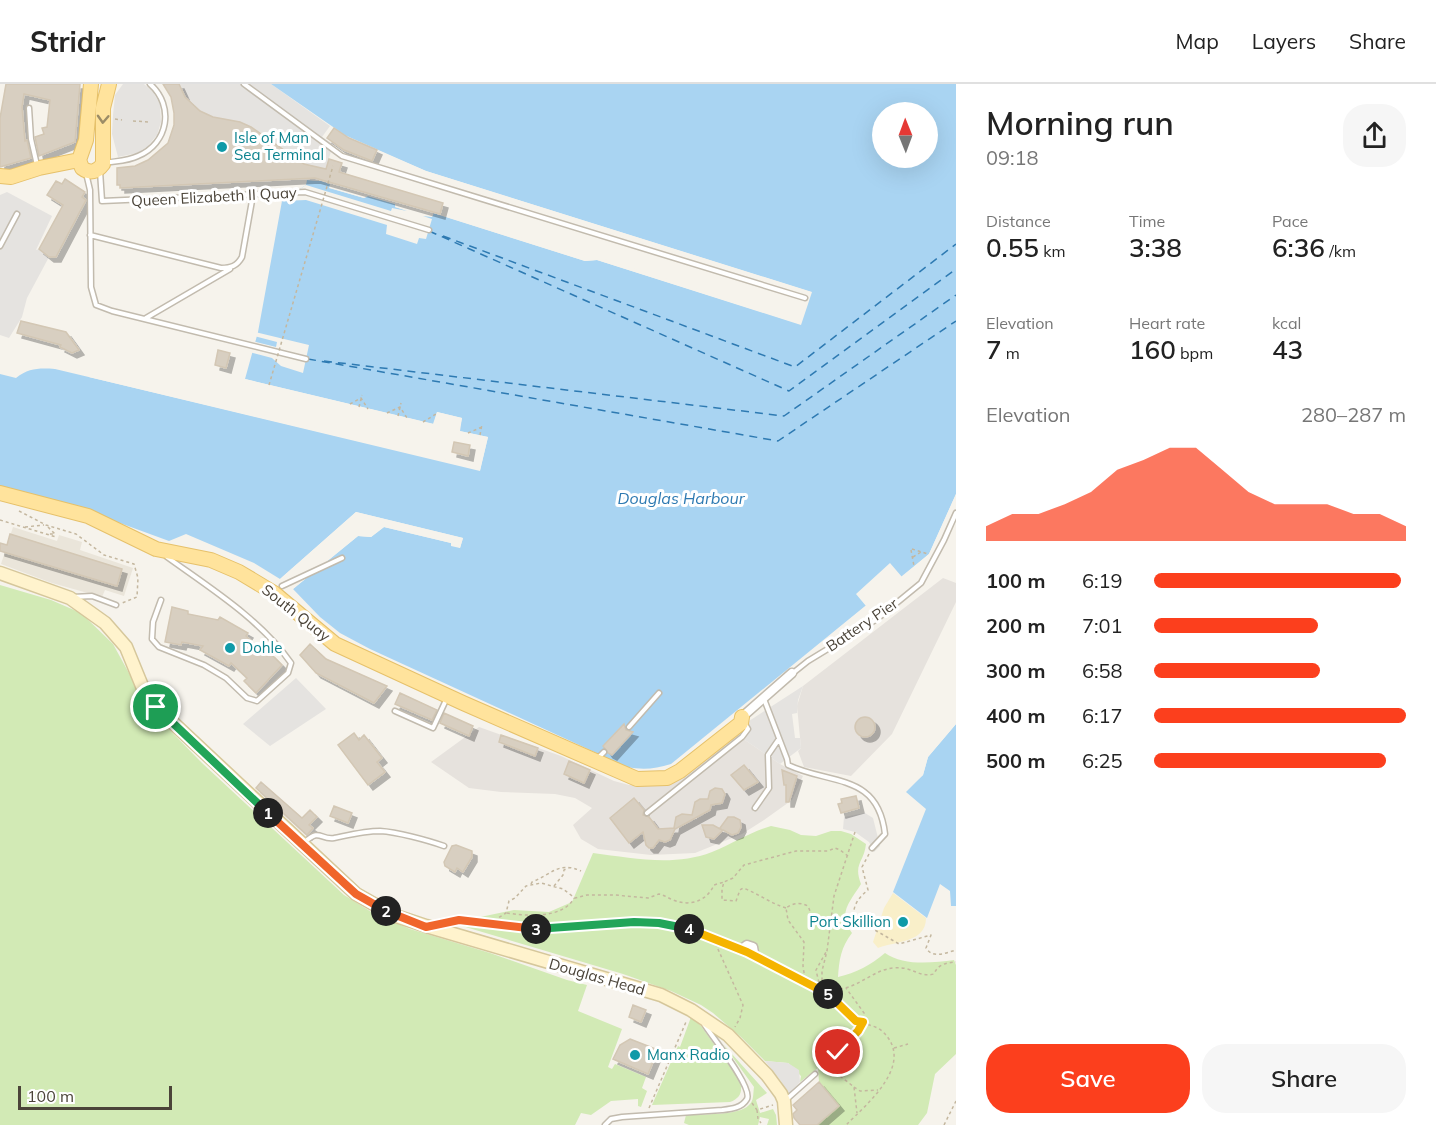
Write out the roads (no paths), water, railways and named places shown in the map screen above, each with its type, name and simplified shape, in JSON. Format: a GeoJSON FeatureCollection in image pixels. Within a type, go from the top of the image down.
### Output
{"type":"FeatureCollection","features":[{"type":"Feature","properties":{"kind":"main road"},"geometry":{"type":"LineString","coordinates":[[91,84],[82,161],[90,172],[102,162],[103,108],[109,84]]}},
{"type":"Feature","properties":{"kind":"main road"},"geometry":{"type":"LineString","coordinates":[[4,179],[39,168],[82,161],[92,147],[97,148],[102,162]]}},
{"type":"Feature","properties":{"kind":"main road","name":"South Quay"},"geometry":{"type":"LineString","coordinates":[[0,493],[88,516],[156,549],[211,560],[240,572],[274,593],[335,644],[448,696],[600,756],[637,779],[653,780]]}},
{"type":"Feature","properties":{"kind":"main road","name":"Douglas Head"},"geometry":{"type":"LineString","coordinates":[[0,573],[74,600],[105,623],[126,647],[142,686],[156,707],[356,894],[393,915],[426,927],[661,996],[692,1010],[728,1035],[767,1075],[780,1102],[786,1125]]}},
{"type":"Feature","properties":{"kind":"main road","name":"Battery Pier"},"geometry":{"type":"LineString","coordinates":[[653,780],[668,778],[680,771],[741,723],[742,717]]}},
{"type":"Feature","properties":{"kind":"street","name":"Battery Pier"},"geometry":{"type":"LineString","coordinates":[[742,717],[792,673]]}},
{"type":"Feature","properties":{"kind":"lane"},"geometry":{"type":"LineString","coordinates":[[102,162],[136,158],[150,149],[160,137],[166,115],[161,98],[150,84]]}},
{"type":"Feature","properties":{"kind":"lane"},"geometry":{"type":"LineString","coordinates":[[244,84],[342,156],[806,298]]}},
{"type":"Feature","properties":{"kind":"lane"},"geometry":{"type":"LineString","coordinates":[[29,108],[32,139],[39,168]]}},
{"type":"Feature","properties":{"kind":"lane"},"geometry":{"type":"LineString","coordinates":[[82,161],[90,190],[91,287],[96,305],[104,309],[306,359]]}},
{"type":"Feature","properties":{"kind":"lane","name":"Queen Elizabeth II Quay"},"geometry":{"type":"LineString","coordinates":[[102,162],[102,201],[305,192],[429,230]]}},
{"type":"Feature","properties":{"kind":"lane"},"geometry":{"type":"LineString","coordinates":[[146,319],[238,264],[245,245],[254,195]]}},
{"type":"Feature","properties":{"kind":"lane"},"geometry":{"type":"LineString","coordinates":[[0,246],[17,214]]}},
{"type":"Feature","properties":{"kind":"lane"},"geometry":{"type":"LineString","coordinates":[[90,235],[222,268],[238,264]]}},
{"type":"Feature","properties":{"kind":"lane","name":"Battery Pier"},"geometry":{"type":"LineString","coordinates":[[792,673],[877,619],[921,583],[956,513]]}},
{"type":"Feature","properties":{"kind":"lane"},"geometry":{"type":"LineString","coordinates":[[156,549],[252,621],[281,648],[291,663],[288,673],[257,701],[247,698],[226,678],[204,665],[159,647],[152,639],[153,622],[160,600]]}},
{"type":"Feature","properties":{"kind":"lane"},"geometry":{"type":"LineString","coordinates":[[282,586],[342,558]]}},
{"type":"Feature","properties":{"kind":"lane"},"geometry":{"type":"LineString","coordinates":[[74,600],[92,596],[116,605]]}},
{"type":"Feature","properties":{"kind":"lane"},"geometry":{"type":"LineString","coordinates":[[628,727],[659,693]]}},
{"type":"Feature","properties":{"kind":"lane"},"geometry":{"type":"LineString","coordinates":[[395,711],[433,728],[448,696]]}},
{"type":"Feature","properties":{"kind":"lane"},"geometry":{"type":"LineString","coordinates":[[764,699],[788,765],[800,771],[854,785],[868,793],[881,814],[885,834],[872,848]]}},
{"type":"Feature","properties":{"kind":"lane"},"geometry":{"type":"LineString","coordinates":[[647,813],[742,736],[748,729],[742,717]]}},
{"type":"Feature","properties":{"kind":"lane"},"geometry":{"type":"LineString","coordinates":[[755,808],[769,788],[768,755],[779,738]]}},
{"type":"Feature","properties":{"kind":"lane"},"geometry":{"type":"LineString","coordinates":[[303,845],[311,836],[321,834],[327,838],[334,838],[346,834],[381,831],[444,846]]}},
{"type":"Feature","properties":{"kind":"lane"},"geometry":{"type":"LineString","coordinates":[[605,1125],[612,1119],[622,1117],[736,1108],[748,1098],[748,1090],[742,1078],[720,1048],[702,1017]]}},
{"type":"Feature","properties":{"kind":"lane"},"geometry":{"type":"LineString","coordinates":[[780,1102],[791,1098],[815,1074]]}},
{"type":"Feature","properties":{"kind":"water","name":"Douglas Harbour"},"geometry":{"type":"Polygon","coordinates":[[[271,84],[956,84],[956,494],[929,554],[671,764],[654,768],[627,767],[370,649],[340,633],[320,617],[293,589],[358,536],[371,537],[384,527],[451,543],[460,548],[463,538],[356,512],[280,579],[254,563],[186,534],[169,541],[68,504],[0,487],[0,374],[16,378],[34,369],[55,369],[480,470],[488,437],[459,431],[462,418],[437,412],[434,424],[245,379],[258,332],[282,201],[306,185],[307,180],[321,181],[330,184],[330,188],[364,198],[368,196],[396,204],[395,207],[432,217],[433,213],[585,261],[597,260],[800,324],[811,292],[426,171],[349,138],[271,84]]]}},
{"type":"Feature","properties":{"kind":"water"},"geometry":{"type":"Polygon","coordinates":[[[956,724],[956,906],[951,906],[950,891],[940,884],[927,918],[893,892],[926,809],[906,792],[923,775],[928,757],[956,724]]]}},
{"type":"Feature","properties":{"kind":"place","name":"Isle of Man Sea Terminal"},"geometry":{"type":"Point","coordinates":[222,147]}},
{"type":"Feature","properties":{"kind":"place","name":"Dohle"},"geometry":{"type":"Point","coordinates":[230,648]}},
{"type":"Feature","properties":{"kind":"place","name":"Port Skillion"},"geometry":{"type":"Point","coordinates":[903,922]}},
{"type":"Feature","properties":{"kind":"place","name":"Manx Radio"},"geometry":{"type":"Point","coordinates":[635,1055]}}]}
